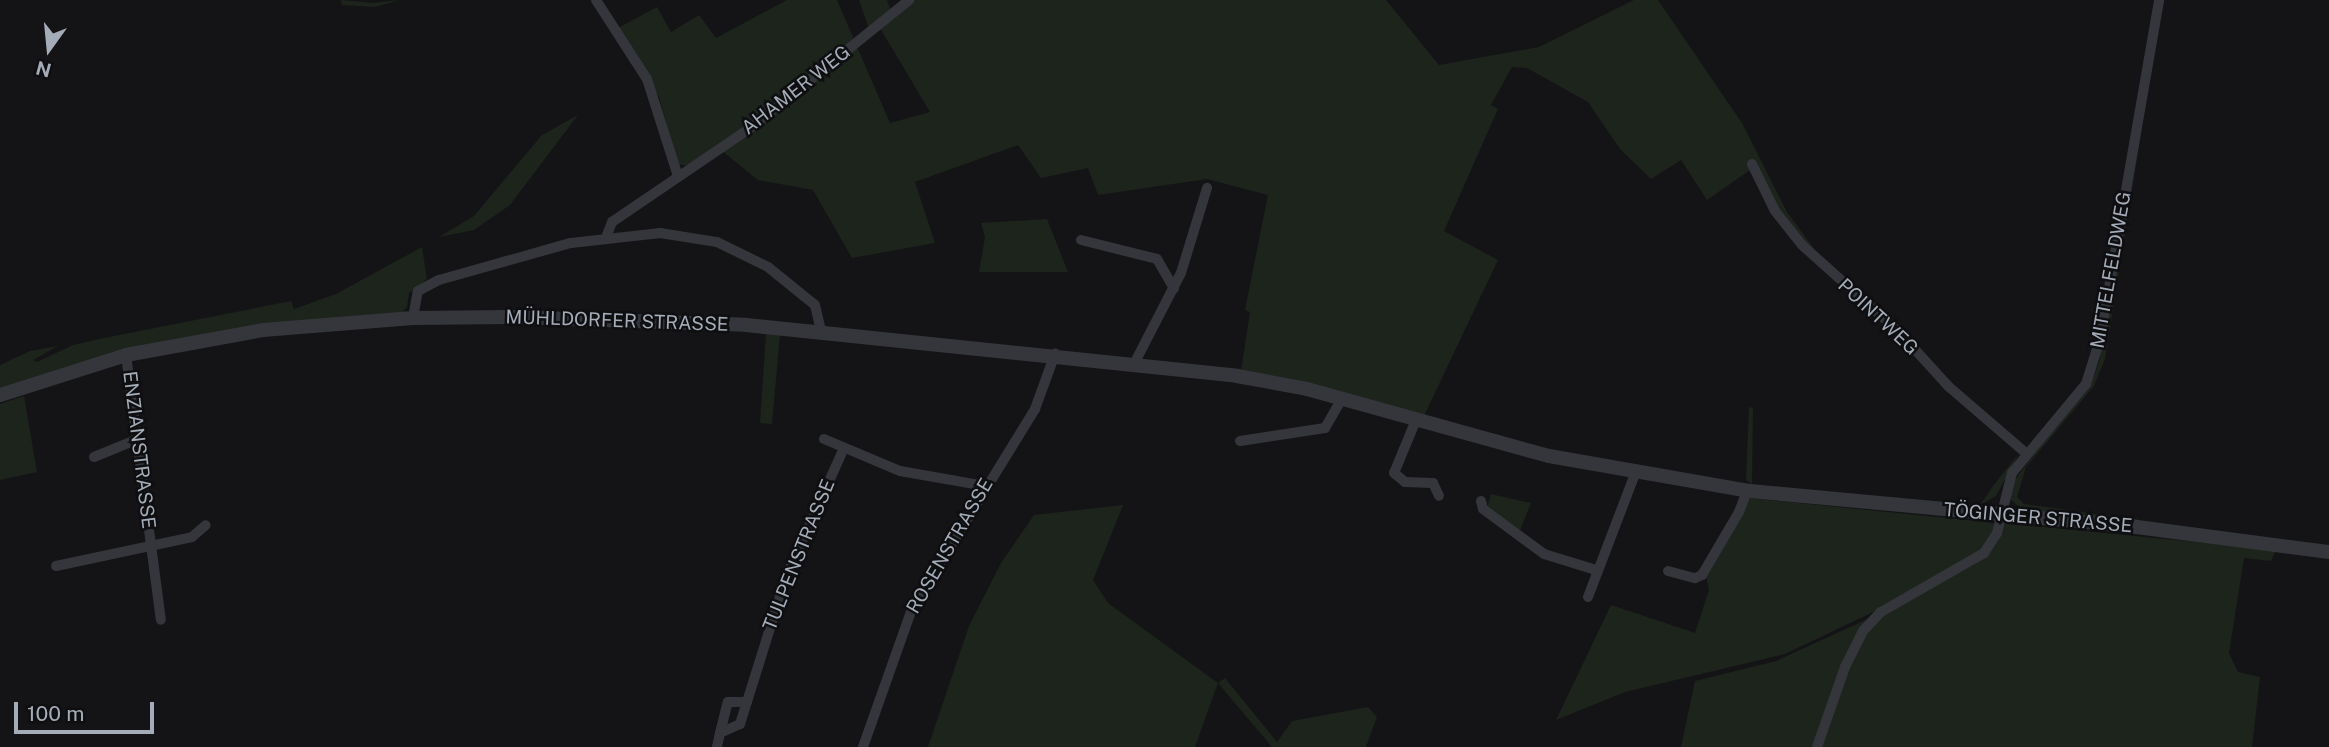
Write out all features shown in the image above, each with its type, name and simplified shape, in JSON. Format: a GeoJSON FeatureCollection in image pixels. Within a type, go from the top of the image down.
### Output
{"type":"FeatureCollection","features":[{"type":"Feature","properties":{"kind":"street"},"geometry":{"type":"LineString","coordinates":[[596,0],[647,79],[678,176]]}},
{"type":"Feature","properties":{"kind":"street","name":"AHAMER WEG"},"geometry":{"type":"LineString","coordinates":[[607,235],[611,222],[753,126],[909,0]]}},
{"type":"Feature","properties":{"kind":"street","name":"MITTELFELDWEG"},"geometry":{"type":"LineString","coordinates":[[1817,747],[1841,676],[1863,631],[1881,612],[1984,552],[1995,538],[2008,483],[2026,453],[2082,391],[2093,368],[2159,0]]}},
{"type":"Feature","properties":{"kind":"street","name":"POINTWEG"},"geometry":{"type":"LineString","coordinates":[[1752,164],[1775,211],[1802,245],[1898,331],[1948,386],[2026,453]]}},
{"type":"Feature","properties":{"kind":"street"},"geometry":{"type":"LineString","coordinates":[[1135,362],[1174,289],[1207,188]]}},
{"type":"Feature","properties":{"kind":"street"},"geometry":{"type":"LineString","coordinates":[[413,318],[415,295],[422,286],[607,235],[671,234],[740,251],[787,280],[815,305],[821,330]]}},
{"type":"Feature","properties":{"kind":"street"},"geometry":{"type":"LineString","coordinates":[[1081,240],[1157,259],[1174,289]]}},
{"type":"Feature","properties":{"kind":"street","name":"MÜHLDORFER STRASSE"},"geometry":{"type":"LineString","coordinates":[[0,395],[126,355],[264,330],[413,318],[586,318],[821,330],[1154,365]]}},
{"type":"Feature","properties":{"kind":"street","name":"ROSENSTRASSE"},"geometry":{"type":"LineString","coordinates":[[863,747],[912,609],[985,486],[1035,409],[1055,354]]}},
{"type":"Feature","properties":{"kind":"street","name":"ENZIANSTRASSE"},"geometry":{"type":"LineString","coordinates":[[126,355],[161,620]]}},
{"type":"Feature","properties":{"kind":"street","name":"TÖGINGER STRASSE"},"geometry":{"type":"LineString","coordinates":[[1154,365],[1273,382],[1342,398],[1524,450],[1635,474],[1746,491],[2001,513],[2329,552]]}},
{"type":"Feature","properties":{"kind":"street"},"geometry":{"type":"LineString","coordinates":[[1240,441],[1325,428],[1342,398]]}},
{"type":"Feature","properties":{"kind":"street"},"geometry":{"type":"LineString","coordinates":[[1416,420],[1394,473],[1405,482],[1433,483],[1439,496]]}},
{"type":"Feature","properties":{"kind":"street"},"geometry":{"type":"LineString","coordinates":[[94,457],[138,439]]}},
{"type":"Feature","properties":{"kind":"street"},"geometry":{"type":"LineString","coordinates":[[824,439],[843,450],[919,476],[985,486]]}},
{"type":"Feature","properties":{"kind":"street","name":"TULPENSTRASSE"},"geometry":{"type":"LineString","coordinates":[[720,733],[740,724],[786,577],[843,450]]}},
{"type":"Feature","properties":{"kind":"street"},"geometry":{"type":"LineString","coordinates":[[1588,597],[1596,570],[1601,567],[1635,474]]}},
{"type":"Feature","properties":{"kind":"street"},"geometry":{"type":"LineString","coordinates":[[1668,571],[1695,578],[1702,575],[1740,512],[1746,491]]}},
{"type":"Feature","properties":{"kind":"street"},"geometry":{"type":"LineString","coordinates":[[1481,501],[1483,509],[1544,554],[1596,570]]}},
{"type":"Feature","properties":{"kind":"street","name":"ENZIANSTRASSE"},"geometry":{"type":"LineString","coordinates":[[55,566],[192,537],[206,525]]}},
{"type":"Feature","properties":{"kind":"street"},"geometry":{"type":"LineString","coordinates":[[717,747],[727,702],[747,702]]}},
{"type":"Feature","properties":{"kind":"shaded area"},"geometry":{"type":"Polygon","coordinates":[[[341,0],[372,3],[400,0],[375,7],[342,5],[341,0]]]}},
{"type":"Feature","properties":{"kind":"shaded area"},"geometry":{"type":"Polygon","coordinates":[[[787,0],[837,0],[890,123],[930,112],[880,28],[911,0],[1386,0],[1439,65],[1539,47],[1634,0],[1658,0],[1742,123],[1787,212],[1815,250],[1802,241],[1750,170],[1707,200],[1681,160],[1651,179],[1620,149],[1588,102],[1527,68],[1512,67],[1491,105],[1498,109],[1444,231],[1498,260],[1424,416],[1241,371],[1250,312],[1245,310],[1268,195],[1207,179],[1098,195],[1088,168],[1041,178],[1018,145],[915,182],[935,243],[852,258],[813,190],[758,180],[716,146],[687,166],[678,164],[659,97],[618,28],[657,7],[671,32],[699,15],[716,38],[787,0]]]}},
{"type":"Feature","properties":{"kind":"shaded area"},"geometry":{"type":"Polygon","coordinates":[[[859,0],[887,0],[891,11],[869,29],[859,0]]]}},
{"type":"Feature","properties":{"kind":"shaded area"},"geometry":{"type":"Polygon","coordinates":[[[2161,8],[2105,359],[2094,386],[2026,467],[2017,497],[2024,504],[2248,535],[2021,509],[2009,498],[2011,485],[2094,376],[2099,362],[2161,8]]]}},
{"type":"Feature","properties":{"kind":"shaded area"},"geometry":{"type":"Polygon","coordinates":[[[578,115],[510,205],[474,230],[439,237],[474,216],[542,135],[578,115]]]}},
{"type":"Feature","properties":{"kind":"shaded area"},"geometry":{"type":"Polygon","coordinates":[[[1047,219],[1068,272],[979,272],[985,237],[981,223],[1047,219]]]}},
{"type":"Feature","properties":{"kind":"shaded area"},"geometry":{"type":"Polygon","coordinates":[[[422,247],[427,279],[409,293],[407,307],[400,315],[128,349],[0,389],[0,365],[30,351],[58,346],[33,360],[37,362],[73,345],[99,339],[291,301],[294,309],[336,294],[422,247]]]}},
{"type":"Feature","properties":{"kind":"shaded area"},"geometry":{"type":"Polygon","coordinates":[[[766,334],[780,335],[772,424],[760,423],[766,334]]]}},
{"type":"Feature","properties":{"kind":"shaded area"},"geometry":{"type":"Polygon","coordinates":[[[24,396],[37,472],[0,480],[0,404],[24,396]]]}},
{"type":"Feature","properties":{"kind":"shaded area"},"geometry":{"type":"Polygon","coordinates":[[[1749,407],[1753,408],[1752,484],[1746,480],[1749,407]]]}},
{"type":"Feature","properties":{"kind":"shaded area"},"geometry":{"type":"Polygon","coordinates":[[[2019,453],[1996,496],[1980,505],[1993,486],[2019,453]]]}},
{"type":"Feature","properties":{"kind":"shaded area"},"geometry":{"type":"Polygon","coordinates":[[[1491,494],[1531,503],[1519,533],[1487,508],[1491,494]]]}},
{"type":"Feature","properties":{"kind":"shaded area"},"geometry":{"type":"Polygon","coordinates":[[[1749,498],[1997,523],[1986,547],[1890,604],[1785,654],[1625,692],[1556,720],[1611,605],[1695,633],[1709,590],[1706,576],[1749,498]]]}},
{"type":"Feature","properties":{"kind":"shaded area"},"geometry":{"type":"Polygon","coordinates":[[[1123,505],[1093,580],[1108,603],[1218,683],[1195,747],[928,747],[969,626],[1001,563],[1034,515],[1123,505]]]}},
{"type":"Feature","properties":{"kind":"shaded area"},"geometry":{"type":"Polygon","coordinates":[[[2003,523],[2276,550],[2271,561],[2244,558],[2229,653],[2238,672],[2260,677],[2252,747],[1819,747],[1855,648],[1879,618],[1975,564],[2003,523]]]}},
{"type":"Feature","properties":{"kind":"shaded area"},"geometry":{"type":"Polygon","coordinates":[[[1872,617],[1815,747],[1681,747],[1695,681],[1776,661],[1872,617]]]}},
{"type":"Feature","properties":{"kind":"shaded area"},"geometry":{"type":"Polygon","coordinates":[[[1225,678],[1277,742],[1292,721],[1368,707],[1377,717],[1366,747],[1272,747],[1218,683],[1225,678]]]}}]}
